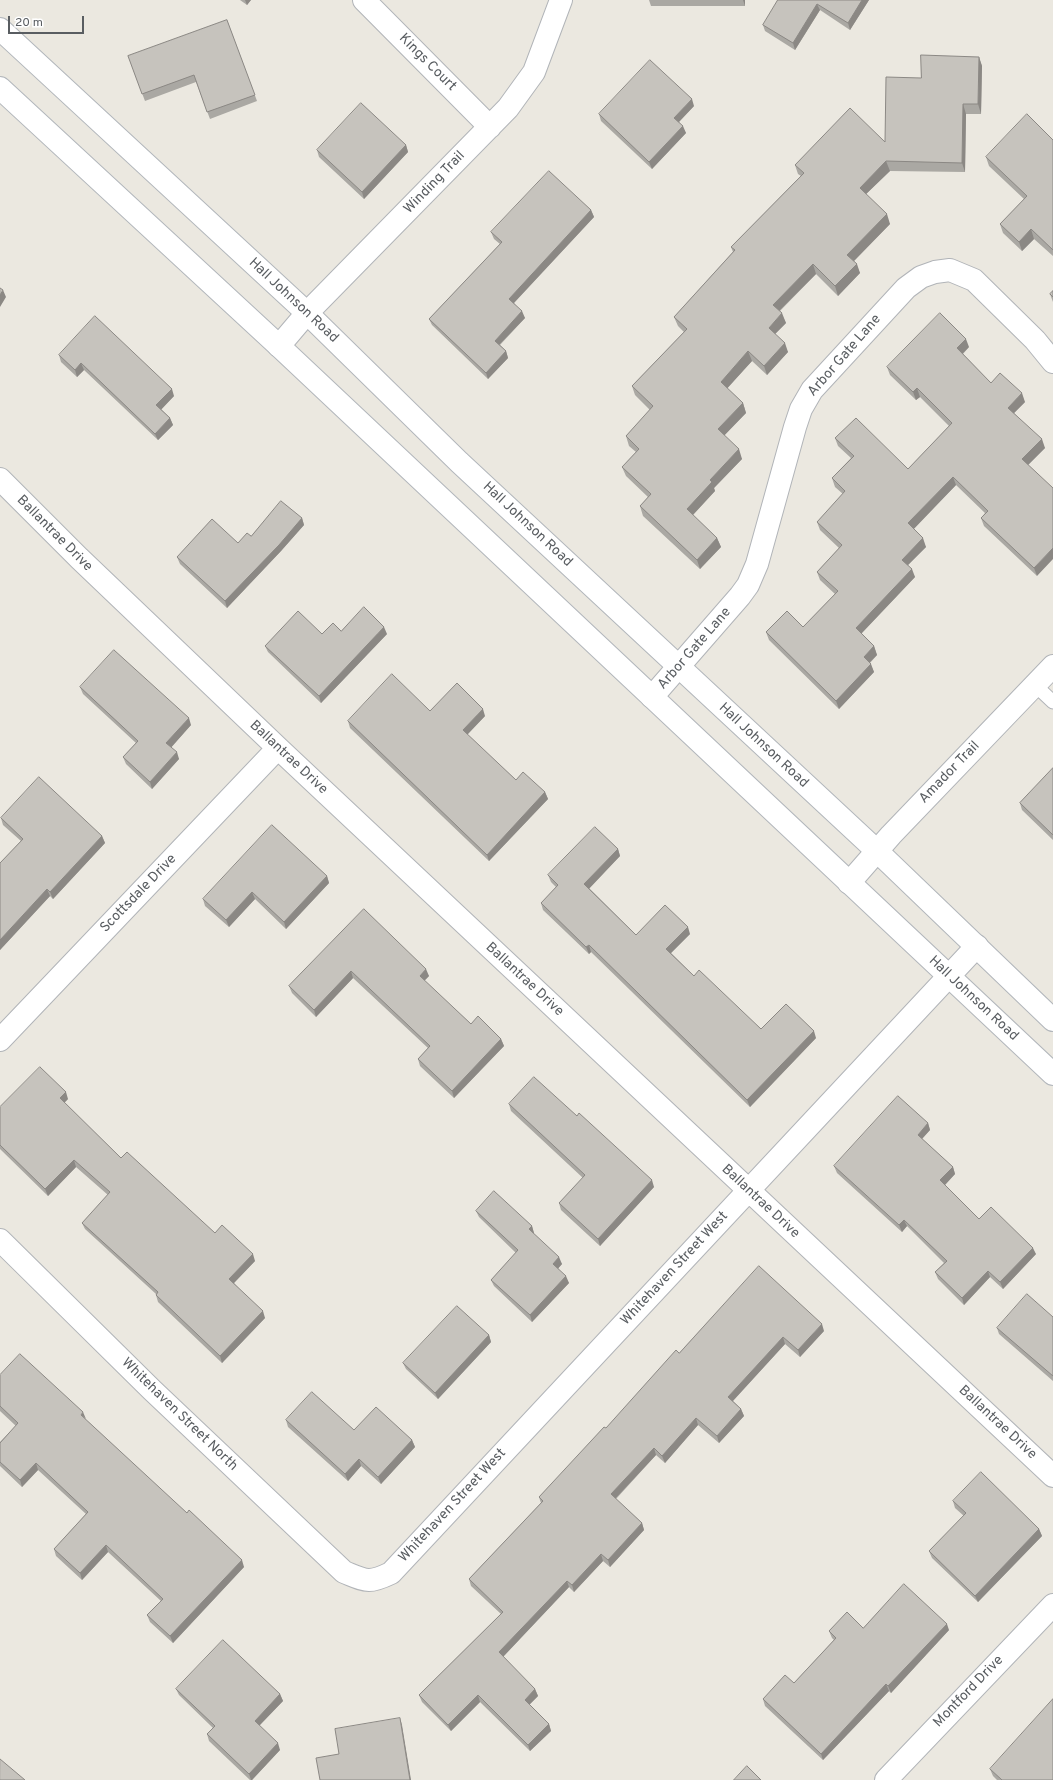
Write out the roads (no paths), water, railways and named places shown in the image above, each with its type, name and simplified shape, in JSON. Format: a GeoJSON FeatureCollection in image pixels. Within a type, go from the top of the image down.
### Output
{"type":"FeatureCollection","features":[{"type":"Feature","properties":{"kind":"street","name":"Kings Court"},"geometry":{"type":"LineString","coordinates":[[364,0],[490,127]]}},
{"type":"Feature","properties":{"kind":"street","name":"Winding Trail"},"geometry":{"type":"LineString","coordinates":[[279,346],[307,313],[508,108],[534,72],[561,0]]}},
{"type":"Feature","properties":{"kind":"street","name":"Hall Johnson Road"},"geometry":{"type":"LineString","coordinates":[[0,29],[307,313],[459,462],[877,851],[1053,1020]]}},
{"type":"Feature","properties":{"kind":"street","name":"Hall Johnson Road"},"geometry":{"type":"LineString","coordinates":[[0,88],[279,346],[1053,1074]]}},
{"type":"Feature","properties":{"kind":"street","name":"Arbor Gate Lane"},"geometry":{"type":"LineString","coordinates":[[652,697],[748,585],[757,564],[795,427],[801,410],[812,390],[906,288],[921,277],[935,272],[950,270],[974,280],[1035,340],[1053,362]]}},
{"type":"Feature","properties":{"kind":"street","name":"Ballantrae Drive"},"geometry":{"type":"LineString","coordinates":[[0,480],[79,558],[278,748],[1053,1476]]}},
{"type":"Feature","properties":{"kind":"street","name":"Amador Trail"},"geometry":{"type":"LineString","coordinates":[[849,883],[877,851],[1053,666]]}},
{"type":"Feature","properties":{"kind":"street","name":"Scottsdale Drive"},"geometry":{"type":"LineString","coordinates":[[0,1040],[278,748]]}},
{"type":"Feature","properties":{"kind":"street","name":"Whitehaven Street West"},"geometry":{"type":"LineString","coordinates":[[366,1581],[376,1580],[391,1573],[977,946]]}},
{"type":"Feature","properties":{"kind":"street","name":"Whitehaven Street North"},"geometry":{"type":"LineString","coordinates":[[0,1240],[152,1390],[344,1572],[366,1581]]}},
{"type":"Feature","properties":{"kind":"street","name":"Montford Drive"},"geometry":{"type":"LineString","coordinates":[[886,1780],[1053,1605]]}},
{"type":"Feature","properties":{"kind":"lane"},"geometry":{"type":"LineString","coordinates":[[1035,685],[1053,702]]}}]}
